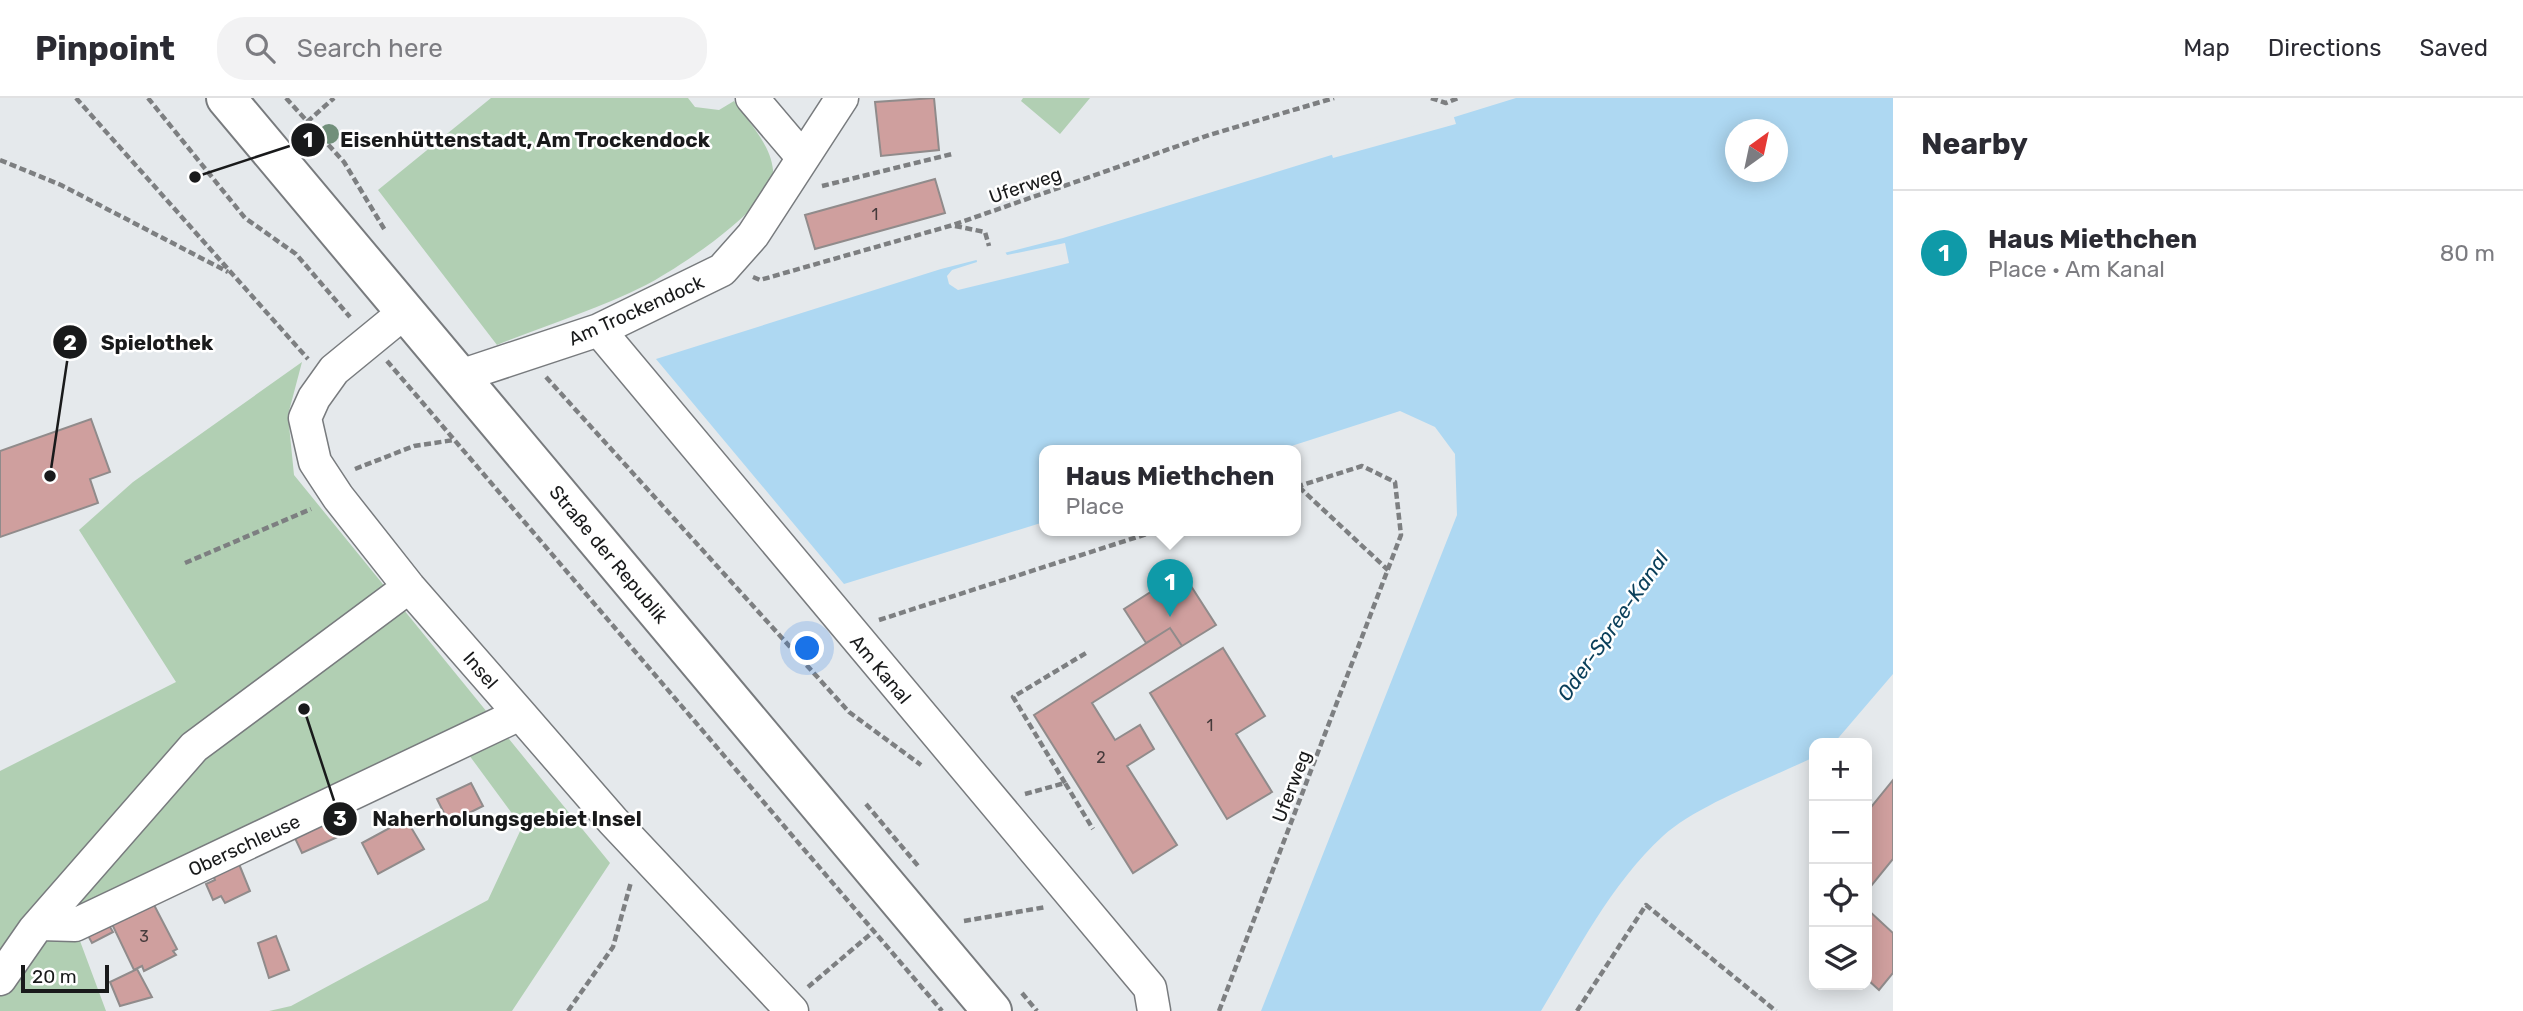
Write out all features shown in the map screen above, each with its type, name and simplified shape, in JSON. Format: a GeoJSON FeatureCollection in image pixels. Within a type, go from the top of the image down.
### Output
{"type":"FeatureCollection","features":[{"type":"Feature","properties":{"kind":"main road","name":"Straße der Republik"},"geometry":{"type":"LineString","coordinates":[[226,98],[992,1011]]}},
{"type":"Feature","properties":{"kind":"street"},"geometry":{"type":"LineString","coordinates":[[752,98],[803,158]]}},
{"type":"Feature","properties":{"kind":"street","name":"Am Trockendock"},"geometry":{"type":"LineString","coordinates":[[460,376],[599,330],[722,271],[780,196],[842,98]]}},
{"type":"Feature","properties":{"kind":"street","name":"Insel"},"geometry":{"type":"LineString","coordinates":[[406,311],[369,340],[327,380],[314,398],[305,418],[315,462],[333,490],[409,587],[640,850],[789,1008]]}},
{"type":"Feature","properties":{"kind":"street","name":"Am Kanal"},"geometry":{"type":"LineString","coordinates":[[599,330],[1150,988],[1154,1011]]}},
{"type":"Feature","properties":{"kind":"street"},"geometry":{"type":"LineString","coordinates":[[0,979],[40,924],[194,747],[409,587]]}},
{"type":"Feature","properties":{"kind":"street","name":"Oberschleuse"},"geometry":{"type":"LineString","coordinates":[[40,924],[75,925],[520,714]]}},
{"type":"Feature","properties":{"kind":"path"},"geometry":{"type":"LineString","coordinates":[[76,98],[327,380]]}},
{"type":"Feature","properties":{"kind":"path"},"geometry":{"type":"LineString","coordinates":[[148,98],[245,218],[296,254],[942,1011]]}},
{"type":"Feature","properties":{"kind":"path"},"geometry":{"type":"LineString","coordinates":[[307,122],[334,98]]}},
{"type":"Feature","properties":{"kind":"path","name":"Uferweg"},"geometry":{"type":"LineString","coordinates":[[722,271],[760,279],[953,225],[1209,135],[1334,98]]}},
{"type":"Feature","properties":{"kind":"path"},"geometry":{"type":"LineString","coordinates":[[1431,98],[1446,103],[1458,98]]}},
{"type":"Feature","properties":{"kind":"path"},"geometry":{"type":"LineString","coordinates":[[780,196],[952,155]]}},
{"type":"Feature","properties":{"kind":"path"},"geometry":{"type":"LineString","coordinates":[[0,160],[61,185],[233,274]]}},
{"type":"Feature","properties":{"kind":"path"},"geometry":{"type":"LineString","coordinates":[[953,225],[985,232],[989,246]]}},
{"type":"Feature","properties":{"kind":"path"},"geometry":{"type":"LineString","coordinates":[[527,355],[849,712],[925,768]]}},
{"type":"Feature","properties":{"kind":"path"},"geometry":{"type":"LineString","coordinates":[[185,563],[333,490],[388,454],[454,440]]}},
{"type":"Feature","properties":{"kind":"path","name":"Uferweg"},"geometry":{"type":"LineString","coordinates":[[1219,1011],[1401,535],[1395,482],[1362,466],[1301,485]]}},
{"type":"Feature","properties":{"kind":"path","name":"Uferweg"},"geometry":{"type":"LineString","coordinates":[[1301,490],[1388,570]]}},
{"type":"Feature","properties":{"kind":"path"},"geometry":{"type":"LineString","coordinates":[[848,629],[1140,536]]}},
{"type":"Feature","properties":{"kind":"path"},"geometry":{"type":"LineString","coordinates":[[1086,653],[1013,697],[1093,829]]}},
{"type":"Feature","properties":{"kind":"path"},"geometry":{"type":"LineString","coordinates":[[983,790],[1026,794],[1065,783]]}},
{"type":"Feature","properties":{"kind":"path"},"geometry":{"type":"LineString","coordinates":[[568,1011],[613,947],[640,850]]}},
{"type":"Feature","properties":{"kind":"path"},"geometry":{"type":"LineString","coordinates":[[964,921],[1078,902]]}},
{"type":"Feature","properties":{"kind":"path"},"geometry":{"type":"LineString","coordinates":[[1577,1011],[1646,905],[1776,1011]]}},
{"type":"Feature","properties":{"kind":"path"},"geometry":{"type":"LineString","coordinates":[[789,1008],[873,932]]}},
{"type":"Feature","properties":{"kind":"green space"},"geometry":{"type":"Polygon","coordinates":[[[491,98],[688,98],[695,107],[719,110],[734,101],[768,151],[773,170],[769,185],[758,201],[721,235],[660,277],[610,302],[497,345],[378,190],[491,98]]]}},
{"type":"Feature","properties":{"kind":"green space"},"geometry":{"type":"Polygon","coordinates":[[[1023,98],[1090,98],[1060,134],[1021,101],[1023,98]]]}},
{"type":"Feature","properties":{"kind":"green space"},"geometry":{"type":"Polygon","coordinates":[[[302,362],[288,415],[294,475],[610,863],[512,1011],[269,1011],[291,1006],[488,900],[522,827],[455,736],[70,914],[106,1011],[0,1011],[0,771],[176,682],[79,530],[133,482],[302,362]]]}},
{"type":"Feature","properties":{"kind":"water","name":"Oder-Spree-Kanal"},"geometry":{"type":"Polygon","coordinates":[[[1516,98],[1893,98],[1893,674],[1838,738],[1809,738],[1809,759],[1714,803],[1663,836],[1644,855],[1611,897],[1541,1011],[1261,1011],[1457,515],[1455,454],[1435,427],[1400,411],[1295,445],[1039,445],[1039,524],[844,584],[656,359],[941,269],[1063,238],[1516,98]]]}},
{"type":"Feature","properties":{"kind":"pier"},"geometry":{"type":"Polygon","coordinates":[[[1453,114],[1456,124],[1333,158],[1331,152],[1453,114]]]}},
{"type":"Feature","properties":{"kind":"pier"},"geometry":{"type":"Polygon","coordinates":[[[1065,243],[1069,263],[958,290],[949,284],[947,276],[952,270],[977,262],[976,257],[1004,250],[1007,255],[1065,243]]]}},
{"type":"Feature","properties":{"kind":"building"},"geometry":{"type":"Polygon","coordinates":[[[934,98],[939,150],[881,156],[875,102],[934,98]]]}},
{"type":"Feature","properties":{"kind":"building"},"geometry":{"type":"Polygon","coordinates":[[[935,179],[945,213],[815,249],[805,215],[935,179]]]}},
{"type":"Feature","properties":{"kind":"building"},"geometry":{"type":"Polygon","coordinates":[[[91,419],[110,472],[90,479],[98,503],[0,537],[0,451],[91,419]]]}},
{"type":"Feature","properties":{"kind":"building"},"geometry":{"type":"Polygon","coordinates":[[[1182,572],[1216,625],[1182,646],[1170,628],[1146,643],[1124,609],[1182,572]]]}},
{"type":"Feature","properties":{"kind":"building"},"geometry":{"type":"Polygon","coordinates":[[[1170,628],[1182,646],[1092,703],[1115,740],[1140,725],[1154,749],[1127,766],[1177,845],[1133,873],[1034,715],[1170,628]]]}},
{"type":"Feature","properties":{"kind":"building"},"geometry":{"type":"Polygon","coordinates":[[[1223,648],[1265,716],[1236,734],[1272,792],[1227,819],[1150,693],[1223,648]]]}},
{"type":"Feature","properties":{"kind":"building"},"geometry":{"type":"Polygon","coordinates":[[[1893,780],[1893,859],[1872,885],[1872,864],[1872,806],[1893,780]]]}},
{"type":"Feature","properties":{"kind":"building"},"geometry":{"type":"Polygon","coordinates":[[[471,783],[483,806],[449,823],[437,799],[471,783]]]}},
{"type":"Feature","properties":{"kind":"building"},"geometry":{"type":"Polygon","coordinates":[[[331,815],[342,835],[302,853],[293,834],[331,815]]]}},
{"type":"Feature","properties":{"kind":"building"},"geometry":{"type":"Polygon","coordinates":[[[406,819],[424,849],[378,874],[362,843],[406,819]]]}},
{"type":"Feature","properties":{"kind":"building"},"geometry":{"type":"Polygon","coordinates":[[[239,864],[250,891],[225,903],[221,896],[213,900],[206,884],[215,880],[213,875],[239,864]]]}},
{"type":"Feature","properties":{"kind":"building"},"geometry":{"type":"Polygon","coordinates":[[[153,903],[177,949],[173,951],[176,955],[144,971],[142,966],[134,970],[111,922],[153,903]]]}},
{"type":"Feature","properties":{"kind":"building"},"geometry":{"type":"Polygon","coordinates":[[[1872,914],[1893,933],[1893,973],[1879,990],[1872,984],[1872,914]]]}},
{"type":"Feature","properties":{"kind":"building"},"geometry":{"type":"Polygon","coordinates":[[[106,920],[113,932],[92,943],[85,930],[106,920]]]}},
{"type":"Feature","properties":{"kind":"building"},"geometry":{"type":"Polygon","coordinates":[[[276,936],[289,970],[269,978],[258,943],[276,936]]]}},
{"type":"Feature","properties":{"kind":"building"},"geometry":{"type":"Polygon","coordinates":[[[137,969],[152,997],[120,1006],[110,982],[137,969]]]}},
{"type":"Feature","properties":{"kind":"place","name":"Eisenhüttenstadt, Am Trockendock"},"geometry":{"type":"Point","coordinates":[195,177]}},
{"type":"Feature","properties":{"kind":"place","name":"Spielothek"},"geometry":{"type":"Point","coordinates":[50,476]}},
{"type":"Feature","properties":{"kind":"place","name":"Haus Miethchen"},"geometry":{"type":"Point","coordinates":[1170,617]}},
{"type":"Feature","properties":{"kind":"place","name":"Naherholungsgebiet Insel"},"geometry":{"type":"Point","coordinates":[304,709]}}]}
